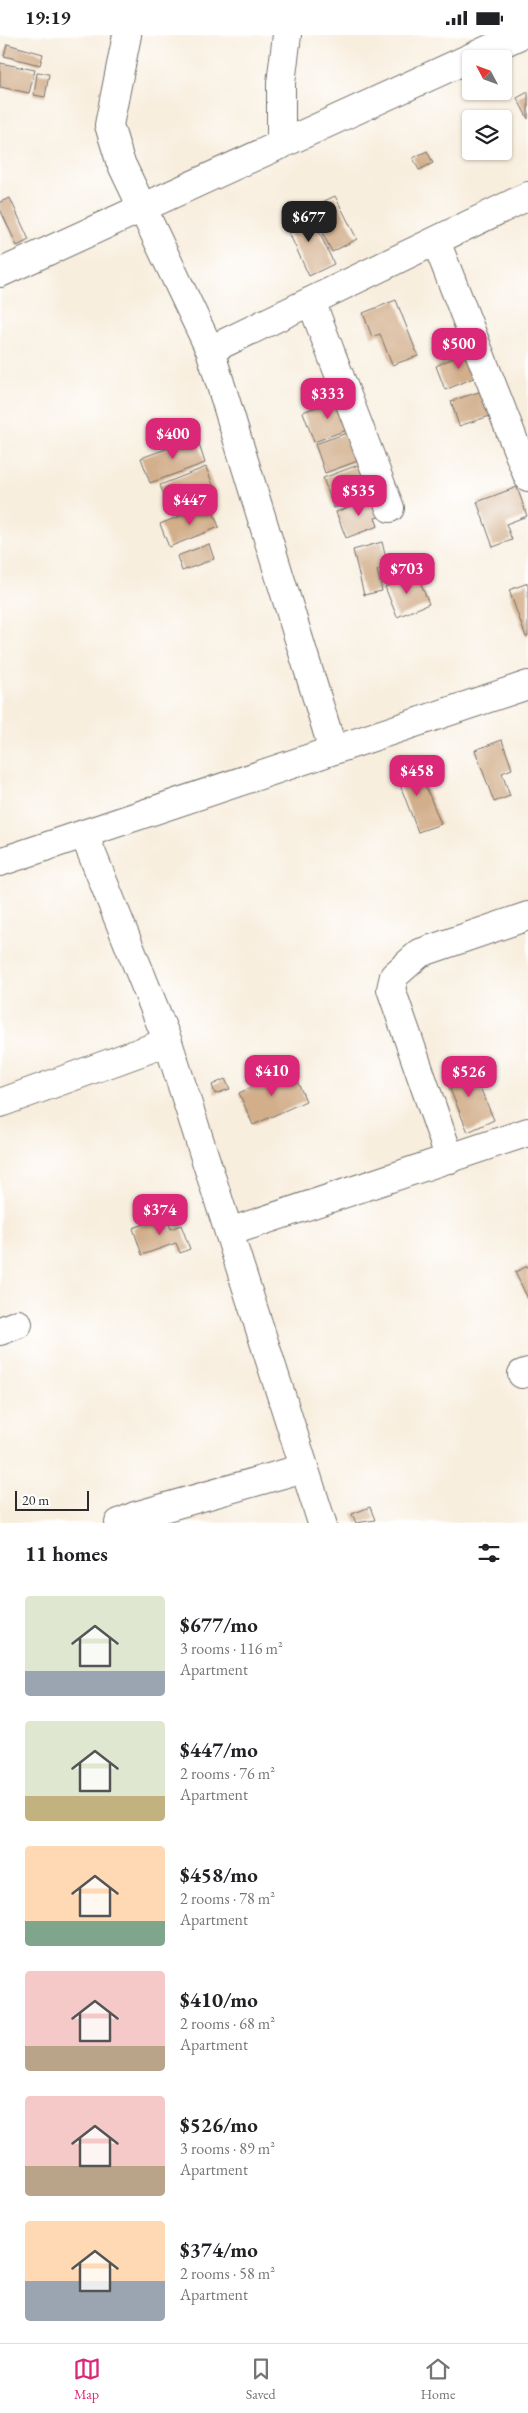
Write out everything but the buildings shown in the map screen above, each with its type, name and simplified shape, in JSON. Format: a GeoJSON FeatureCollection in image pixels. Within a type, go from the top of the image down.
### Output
{"type":"FeatureCollection","features":[{"type":"Feature","properties":{"kind":"street"},"geometry":{"type":"LineString","coordinates":[[127,35],[109,125],[120,161],[210,350],[333,750]]}},
{"type":"Feature","properties":{"kind":"street"},"geometry":{"type":"LineString","coordinates":[[281,145],[280,83],[287,35]]}},
{"type":"Feature","properties":{"kind":"street"},"geometry":{"type":"LineString","coordinates":[[0,273],[520,35]]}},
{"type":"Feature","properties":{"kind":"street"},"geometry":{"type":"LineString","coordinates":[[210,350],[528,196]]}},
{"type":"Feature","properties":{"kind":"street"},"geometry":{"type":"LineString","coordinates":[[436,241],[528,477]]}},
{"type":"Feature","properties":{"kind":"street"},"geometry":{"type":"LineString","coordinates":[[311,301],[390,509]]}},
{"type":"Feature","properties":{"kind":"street"},"geometry":{"type":"LineString","coordinates":[[0,862],[528,685]]}},
{"type":"Feature","properties":{"kind":"street"},"geometry":{"type":"LineString","coordinates":[[84,834],[168,1042],[322,1523]]}},
{"type":"Feature","properties":{"kind":"street"},"geometry":{"type":"LineString","coordinates":[[450,1159],[391,989],[394,976],[420,953],[528,916]]}},
{"type":"Feature","properties":{"kind":"street"},"geometry":{"type":"LineString","coordinates":[[0,1103],[168,1042]]}},
{"type":"Feature","properties":{"kind":"street"},"geometry":{"type":"LineString","coordinates":[[228,1232],[528,1133]]}},
{"type":"Feature","properties":{"kind":"street"},"geometry":{"type":"LineString","coordinates":[[119,1523],[135,1516],[304,1468]]}}]}
